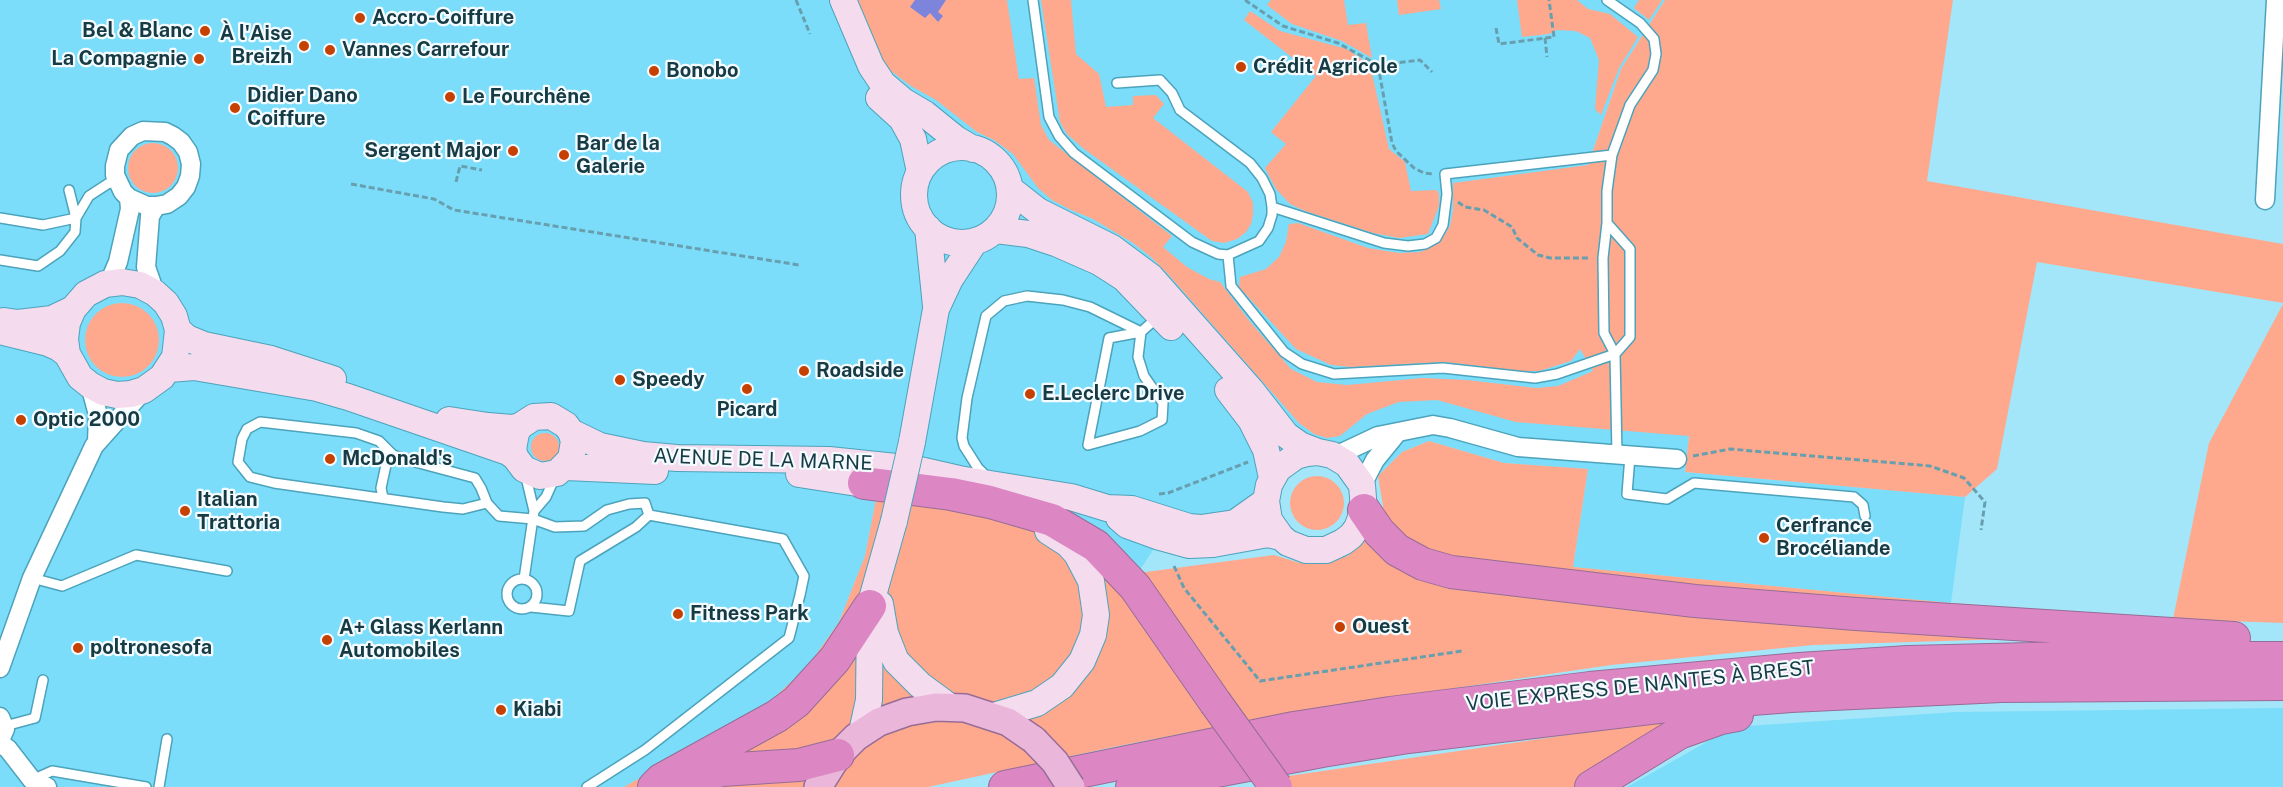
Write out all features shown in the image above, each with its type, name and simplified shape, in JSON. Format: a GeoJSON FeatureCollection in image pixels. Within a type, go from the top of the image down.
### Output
{"type":"FeatureCollection","features":[{"type":"Feature","properties":{"kind":"highway"},"geometry":{"type":"LineString","coordinates":[[864,483],[951,494],[990,502],[1052,520],[1096,546],[1135,587],[1276,787]]}},
{"type":"Feature","properties":{"kind":"highway"},"geometry":{"type":"LineString","coordinates":[[1363,498],[1379,532],[1397,550],[1423,564],[1451,572],[1695,601],[2283,641]]}},
{"type":"Feature","properties":{"kind":"highway"},"geometry":{"type":"LineString","coordinates":[[654,787],[661,780],[746,735],[796,702],[836,659],[870,606]]}},
{"type":"Feature","properties":{"kind":"highway","name":"VOIE EXPRESS DE NANTES À BREST"},"geometry":{"type":"LineString","coordinates":[[1005,787],[1294,728],[1402,711],[1602,687],[1799,669],[1908,662],[2072,658],[2283,658]]}},
{"type":"Feature","properties":{"kind":"highway","name":"VOIE EXPRESS DE NANTES À BREST"},"geometry":{"type":"LineString","coordinates":[[1132,787],[1322,751],[1478,728],[1675,705],[1791,696],[1966,688],[2116,684],[2283,684]]}},
{"type":"Feature","properties":{"kind":"highway"},"geometry":{"type":"LineString","coordinates":[[1591,787],[1679,733],[1721,718],[1741,714],[1927,702],[1966,688]]}},
{"type":"Feature","properties":{"kind":"highway"},"geometry":{"type":"LineString","coordinates":[[668,787],[722,770],[799,765],[838,755]]}},
{"type":"Feature","properties":{"kind":"main road"},"geometry":{"type":"LineString","coordinates":[[826,0],[870,88],[902,119],[914,139],[920,172]]}},
{"type":"Feature","properties":{"kind":"main road"},"geometry":{"type":"LineString","coordinates":[[843,0],[871,66],[883,84],[956,139],[986,154],[998,163],[1006,175],[1010,189],[1008,211],[985,235],[950,279],[936,309],[912,442],[884,561],[870,606],[869,700],[862,732]]}},
{"type":"Feature","properties":{"kind":"main road"},"geometry":{"type":"LineString","coordinates":[[973,149],[948,150],[928,162],[920,172],[915,189],[916,207],[928,228],[949,241],[962,243],[985,235],[1028,234],[1099,262],[1124,278],[1161,315],[1241,405],[1251,420],[1266,450],[1269,520],[1281,537],[1288,543],[1316,551],[1335,547],[1343,542],[1357,528],[1363,498],[1347,464],[1300,445],[1286,435],[1251,390],[1150,277],[1112,248],[1038,211],[1010,189]]}},
{"type":"Feature","properties":{"kind":"main road"},"geometry":{"type":"LineString","coordinates":[[928,228],[936,309]]}},
{"type":"Feature","properties":{"kind":"main road"},"geometry":{"type":"LineString","coordinates":[[122,282],[140,285],[155,293],[170,309],[178,330],[175,357],[169,369],[154,385],[131,394],[103,392],[90,386],[72,366],[67,354],[65,339],[67,324],[73,309],[86,294],[105,284],[122,282]]}},
{"type":"Feature","properties":{"kind":"main road"},"geometry":{"type":"LineString","coordinates":[[4,322],[52,319],[73,309]]}},
{"type":"Feature","properties":{"kind":"main road"},"geometry":{"type":"LineString","coordinates":[[4,322],[67,354]]}},
{"type":"Feature","properties":{"kind":"main road"},"geometry":{"type":"LineString","coordinates":[[169,369],[194,367],[317,388],[508,452],[519,463],[540,476],[562,470],[574,450],[571,432],[566,425],[551,416],[534,417],[513,428],[435,417],[311,371],[271,359],[204,345],[187,338],[178,330]]}},
{"type":"Feature","properties":{"kind":"main road"},"geometry":{"type":"LineString","coordinates":[[519,463],[513,441],[520,426]]}},
{"type":"Feature","properties":{"kind":"main road","name":"AVENUE DE LA MARNE"},"geometry":{"type":"LineString","coordinates":[[571,432],[600,446],[643,455],[676,458],[859,462],[915,469],[1071,497],[1107,508],[1132,509],[1201,528],[1235,523],[1269,489]]}},
{"type":"Feature","properties":{"kind":"main road"},"geometry":{"type":"LineString","coordinates":[[1269,489],[1278,469],[1296,456],[1325,454]]}},
{"type":"Feature","properties":{"kind":"main road","name":"AVENUE DE LA MARNE"},"geometry":{"type":"LineString","coordinates":[[562,470],[799,474],[860,471],[959,478]]}},
{"type":"Feature","properties":{"kind":"main road"},"geometry":{"type":"LineString","coordinates":[[799,474],[864,483],[1022,520],[1057,536],[1073,549],[1091,581],[1096,615],[1090,646],[1082,661],[1062,686],[1051,695],[1037,703],[994,716]]}},
{"type":"Feature","properties":{"kind":"main road","name":"AVENUE DE LA MARNE"},"geometry":{"type":"LineString","coordinates":[[1107,508],[1128,525],[1176,543],[1213,544],[1268,534],[1281,537]]}},
{"type":"Feature","properties":{"kind":"main road"},"geometry":{"type":"LineString","coordinates":[[884,561],[880,602],[889,647],[896,661],[908,674],[950,707]]}},
{"type":"Feature","properties":{"kind":"main road"},"geometry":{"type":"LineString","coordinates":[[818,787],[838,755],[862,732],[879,722],[907,712],[950,707],[965,708],[1008,722],[1034,740],[1055,762],[1071,787]]}},
{"type":"Feature","properties":{"kind":"street"},"geometry":{"type":"LineString","coordinates":[[2265,200],[2276,0]]}},
{"type":"Feature","properties":{"kind":"street"},"geometry":{"type":"LineString","coordinates":[[105,284],[112,276],[118,262],[130,209],[115,166],[119,150],[124,143],[142,131],[165,132],[181,142],[188,152],[191,164],[186,187],[178,196],[167,204],[147,206],[124,191]]}},
{"type":"Feature","properties":{"kind":"street"},"geometry":{"type":"LineString","coordinates":[[155,293],[146,267],[150,216],[156,206]]}},
{"type":"Feature","properties":{"kind":"street"},"geometry":{"type":"LineString","coordinates":[[90,386],[98,415],[97,442]]}},
{"type":"Feature","properties":{"kind":"street"},"geometry":{"type":"LineString","coordinates":[[0,668],[32,578],[94,446],[144,390]]}},
{"type":"Feature","properties":{"kind":"street"},"geometry":{"type":"LineString","coordinates":[[1325,454],[1344,452],[1378,436],[1433,425],[1518,447],[1677,459]]}},
{"type":"Feature","properties":{"kind":"street"},"geometry":{"type":"LineString","coordinates":[[1363,498],[1375,460],[1397,433]]}},
{"type":"Feature","properties":{"kind":"street"},"geometry":{"type":"LineString","coordinates":[[1,731],[8,748],[39,784]]}},
{"type":"Feature","properties":{"kind":"lane"},"geometry":{"type":"LineString","coordinates":[[1033,0],[1049,117],[1059,136],[1074,153],[1192,242],[1218,254],[1228,255],[1259,241],[1268,228],[1272,207],[1270,194],[1262,178],[1250,163],[1180,110],[1172,93],[1160,80],[1116,83]]}},
{"type":"Feature","properties":{"kind":"lane"},"geometry":{"type":"LineString","coordinates":[[1607,0],[1640,23],[1654,39],[1656,54],[1653,70],[1630,105],[1612,155],[1607,191],[1603,258],[1604,333],[1616,354],[1627,494],[1667,499],[1694,483],[1854,496],[1863,505],[1864,516]]}},
{"type":"Feature","properties":{"kind":"lane"},"geometry":{"type":"LineString","coordinates":[[1272,207],[1384,243],[1408,246],[1425,244],[1436,238],[1443,225],[1447,194],[1445,174],[1612,155]]}},
{"type":"Feature","properties":{"kind":"lane"},"geometry":{"type":"LineString","coordinates":[[0,218],[43,225],[75,218],[89,196],[109,183],[124,191]]}},
{"type":"Feature","properties":{"kind":"lane"},"geometry":{"type":"LineString","coordinates":[[0,260],[38,266],[60,251],[75,232],[75,218],[69,190]]}},
{"type":"Feature","properties":{"kind":"lane"},"geometry":{"type":"LineString","coordinates":[[1228,255],[1231,286],[1284,352],[1302,364],[1334,374],[1443,368],[1535,378],[1557,374],[1616,354],[1630,337],[1630,249],[1606,223]]}},
{"type":"Feature","properties":{"kind":"lane"},"geometry":{"type":"LineString","coordinates":[[995,484],[978,468],[964,446],[962,438],[967,398],[986,316],[1004,301],[1028,296],[1039,297],[1090,307],[1141,332]]}},
{"type":"Feature","properties":{"kind":"lane"},"geometry":{"type":"LineString","coordinates":[[1141,332],[1138,357],[1144,376],[1163,403],[1162,420],[1140,432],[1088,445],[1109,338],[1141,332],[1161,315]]}},
{"type":"Feature","properties":{"kind":"lane"},"geometry":{"type":"LineString","coordinates":[[487,503],[462,509],[250,477],[238,462],[242,439],[247,429],[260,422],[356,433],[379,441],[393,455],[475,478],[487,503],[499,516],[534,515],[555,527],[584,526],[607,510],[629,504],[645,503],[649,515]]}},
{"type":"Feature","properties":{"kind":"lane"},"geometry":{"type":"LineString","coordinates":[[383,498],[381,488],[386,465],[393,455]]}},
{"type":"Feature","properties":{"kind":"lane"},"geometry":{"type":"LineString","coordinates":[[519,463],[528,478],[534,515],[524,579]]}},
{"type":"Feature","properties":{"kind":"lane"},"geometry":{"type":"LineString","coordinates":[[534,515],[562,470]]}},
{"type":"Feature","properties":{"kind":"lane"},"geometry":{"type":"LineString","coordinates":[[531,607],[537,598],[533,584],[524,579],[511,585],[508,598],[516,608],[531,607],[570,611],[580,561],[636,527],[649,515]]}},
{"type":"Feature","properties":{"kind":"lane"},"geometry":{"type":"LineString","coordinates":[[587,787],[645,750],[789,638],[800,595],[804,576],[783,539],[649,515]]}},
{"type":"Feature","properties":{"kind":"lane"},"geometry":{"type":"LineString","coordinates":[[32,578],[62,586],[136,555],[228,571]]}},
{"type":"Feature","properties":{"kind":"lane"},"geometry":{"type":"LineString","coordinates":[[1,731],[35,718],[43,680]]}},
{"type":"Feature","properties":{"kind":"lane"},"geometry":{"type":"LineString","coordinates":[[159,787],[167,739]]}},
{"type":"Feature","properties":{"kind":"lane"},"geometry":{"type":"LineString","coordinates":[[39,784],[52,771],[146,787]]}},
{"type":"Feature","properties":{"kind":"path"},"geometry":{"type":"LineString","coordinates":[[796,0],[810,34]]}},
{"type":"Feature","properties":{"kind":"path"},"geometry":{"type":"LineString","coordinates":[[1245,0],[1283,26],[1338,43],[1378,65],[1420,60],[1432,72]]}},
{"type":"Feature","properties":{"kind":"path"},"geometry":{"type":"LineString","coordinates":[[1496,28],[1499,44],[1554,37],[1549,0]]}},
{"type":"Feature","properties":{"kind":"path"},"geometry":{"type":"LineString","coordinates":[[1545,38],[1548,57]]}},
{"type":"Feature","properties":{"kind":"path"},"geometry":{"type":"LineString","coordinates":[[1378,65],[1392,143],[1396,151],[1414,168],[1424,173],[1445,174]]}},
{"type":"Feature","properties":{"kind":"path"},"geometry":{"type":"LineString","coordinates":[[456,182],[460,166],[482,170]]}},
{"type":"Feature","properties":{"kind":"path"},"geometry":{"type":"LineString","coordinates":[[351,183],[434,199],[454,210],[799,265]]}},
{"type":"Feature","properties":{"kind":"path"},"geometry":{"type":"LineString","coordinates":[[1447,194],[1465,207],[1484,210],[1512,226],[1517,238],[1538,255],[1550,258],[1603,258]]}},
{"type":"Feature","properties":{"kind":"path"},"geometry":{"type":"LineString","coordinates":[[1677,459],[1730,449],[1930,466],[1964,478],[1984,502],[1981,530]]}},
{"type":"Feature","properties":{"kind":"path"},"geometry":{"type":"LineString","coordinates":[[1157,494],[1168,493],[1253,460]]}},
{"type":"Feature","properties":{"kind":"path"},"geometry":{"type":"LineString","coordinates":[[1174,566],[1184,588],[1260,681],[1462,651]]}},
{"type":"Feature","properties":{"kind":"shaded area"},"geometry":{"type":"Polygon","coordinates":[[[0,0],[1665,0],[1621,69],[1588,165],[1580,349],[1592,367],[1602,399],[1689,436],[1685,472],[1965,497],[1951,603],[1573,567],[1588,469],[1504,463],[1429,441],[1402,452],[1378,476],[1334,445],[1260,472],[1256,497],[1235,514],[1172,521],[1138,573],[951,510],[876,500],[865,556],[839,622],[808,666],[761,710],[624,787],[0,787],[0,0]]]}},
{"type":"Feature","properties":{"kind":"shaded area"},"geometry":{"type":"Polygon","coordinates":[[[853,0],[1007,0],[1019,79],[1034,78],[1041,125],[1049,140],[1172,236],[1163,247],[1187,267],[1209,279],[1220,282],[1251,323],[1291,369],[1317,382],[1347,385],[1423,378],[1467,380],[1536,388],[1558,386],[1593,371],[1580,349],[1571,361],[1539,371],[1444,362],[1351,367],[1331,365],[1296,349],[1239,287],[1240,277],[1266,269],[1279,257],[1286,242],[1289,224],[1298,223],[1368,248],[1399,253],[1420,252],[1440,242],[1450,226],[1453,210],[1453,183],[1588,165],[1621,69],[1665,0],[1953,0],[1927,181],[2283,244],[2283,303],[2037,262],[1997,469],[1965,497],[1685,472],[1689,436],[1516,422],[1437,400],[1399,402],[1367,414],[1340,436],[1327,438],[1314,434],[1299,423],[1151,257],[1133,243],[1093,219],[1052,200],[1038,188],[1013,154],[994,140],[977,132],[936,100],[891,71],[879,55],[853,0]]]}},
{"type":"Feature","properties":{"kind":"shaded area"},"geometry":{"type":"Polygon","coordinates":[[[915,0],[946,0],[938,12],[943,16],[938,22],[930,13],[925,18],[910,7],[915,0]]]}},
{"type":"Feature","properties":{"kind":"shaded area"},"geometry":{"type":"Polygon","coordinates":[[[1041,0],[1071,0],[1076,54],[1099,74],[1106,107],[1133,105],[1133,96],[1156,95],[1164,104],[1153,118],[1248,192],[1253,203],[1253,215],[1246,232],[1237,239],[1224,243],[1212,241],[1084,149],[1067,134],[1060,122],[1041,0]]]}},
{"type":"Feature","properties":{"kind":"shaded area"},"geometry":{"type":"Polygon","coordinates":[[[1271,0],[1344,0],[1348,25],[1366,23],[1372,58],[1342,41],[1292,24],[1267,5],[1271,0]]]}},
{"type":"Feature","properties":{"kind":"shaded area"},"geometry":{"type":"Polygon","coordinates":[[[1397,0],[1439,0],[1441,9],[1399,15],[1397,0]]]}},
{"type":"Feature","properties":{"kind":"shaded area"},"geometry":{"type":"Polygon","coordinates":[[[1517,0],[1577,0],[1588,9],[1610,14],[1638,37],[1619,68],[1601,115],[1595,109],[1599,60],[1590,38],[1576,31],[1557,30],[1549,34],[1522,37],[1517,0]]]}},
{"type":"Feature","properties":{"kind":"shaded area"},"geometry":{"type":"Polygon","coordinates":[[[1639,0],[1662,0],[1649,20],[1634,8],[1639,0]]]}},
{"type":"Feature","properties":{"kind":"shaded area"},"geometry":{"type":"Polygon","coordinates":[[[1250,11],[1280,31],[1347,49],[1371,69],[1389,149],[1405,162],[1411,191],[1437,190],[1439,194],[1439,206],[1428,234],[1399,238],[1373,233],[1305,211],[1290,204],[1276,189],[1265,168],[1286,144],[1271,132],[1316,76],[1244,20],[1250,11]]]}},
{"type":"Feature","properties":{"kind":"shaded area"},"geometry":{"type":"Polygon","coordinates":[[[153,143],[167,147],[174,154],[178,168],[174,182],[167,189],[153,193],[139,189],[132,182],[128,168],[132,154],[139,147],[153,143]]]}},
{"type":"Feature","properties":{"kind":"shaded area"},"geometry":{"type":"Polygon","coordinates":[[[115,303],[129,303],[143,309],[153,319],[159,333],[157,354],[143,371],[129,377],[115,377],[101,371],[91,361],[85,347],[85,333],[91,319],[101,309],[115,303]]]}},
{"type":"Feature","properties":{"kind":"shaded area"},"geometry":{"type":"Polygon","coordinates":[[[2283,304],[2283,623],[2173,619],[2209,443],[2283,304]]]}},
{"type":"Feature","properties":{"kind":"shaded area"},"geometry":{"type":"Polygon","coordinates":[[[545,433],[555,437],[559,447],[555,457],[545,461],[535,457],[531,447],[535,437],[545,433]]]}},
{"type":"Feature","properties":{"kind":"shaded area"},"geometry":{"type":"Polygon","coordinates":[[[1429,441],[1504,463],[1588,469],[1573,567],[1951,603],[2120,615],[2044,638],[1813,645],[1611,665],[1293,712],[1113,747],[928,787],[624,787],[761,710],[808,666],[839,622],[865,556],[876,499],[951,510],[972,492],[1138,573],[1274,555],[1300,563],[1348,556],[1384,512],[1378,476],[1402,452],[1429,441]]]}},
{"type":"Feature","properties":{"kind":"shaded area"},"geometry":{"type":"Polygon","coordinates":[[[1312,476],[1322,476],[1332,480],[1340,488],[1344,503],[1340,518],[1332,526],[1322,530],[1312,530],[1302,526],[1294,518],[1290,508],[1290,498],[1294,488],[1302,480],[1312,476]]]}},
{"type":"Feature","properties":{"kind":"shaded area"},"geometry":{"type":"Polygon","coordinates":[[[2283,708],[2283,787],[1627,787],[1733,727],[1955,712],[2283,708]]]}},
{"type":"Feature","properties":{"kind":"shaded area"},"geometry":{"type":"Polygon","coordinates":[[[1678,721],[1576,787],[1290,787],[1282,777],[1621,727],[1678,721]]]}},
{"type":"Feature","properties":{"kind":"place","name":"Accro-Coiffure"},"geometry":{"type":"Point","coordinates":[360,18]}},
{"type":"Feature","properties":{"kind":"place","name":"Bel & Blanc"},"geometry":{"type":"Point","coordinates":[205,31]}},
{"type":"Feature","properties":{"kind":"place","name":"À l'Aise Breizh"},"geometry":{"type":"Point","coordinates":[304,46]}},
{"type":"Feature","properties":{"kind":"place","name":"Vannes Carrefour"},"geometry":{"type":"Point","coordinates":[330,50]}},
{"type":"Feature","properties":{"kind":"place","name":"La Compagnie"},"geometry":{"type":"Point","coordinates":[199,59]}},
{"type":"Feature","properties":{"kind":"place","name":"Crédit Agricole"},"geometry":{"type":"Point","coordinates":[1241,67]}},
{"type":"Feature","properties":{"kind":"place","name":"Bonobo"},"geometry":{"type":"Point","coordinates":[654,71]}},
{"type":"Feature","properties":{"kind":"place","name":"Le Fourchêne"},"geometry":{"type":"Point","coordinates":[450,97]}},
{"type":"Feature","properties":{"kind":"place","name":"Didier Dano Coiffure"},"geometry":{"type":"Point","coordinates":[235,108]}},
{"type":"Feature","properties":{"kind":"place","name":"Sergent Major"},"geometry":{"type":"Point","coordinates":[513,151]}},
{"type":"Feature","properties":{"kind":"place","name":"Bar de la Galerie"},"geometry":{"type":"Point","coordinates":[564,155]}},
{"type":"Feature","properties":{"kind":"place","name":"Roadside"},"geometry":{"type":"Point","coordinates":[804,371]}},
{"type":"Feature","properties":{"kind":"place","name":"Speedy"},"geometry":{"type":"Point","coordinates":[620,380]}},
{"type":"Feature","properties":{"kind":"place","name":"Picard"},"geometry":{"type":"Point","coordinates":[747,389]}},
{"type":"Feature","properties":{"kind":"place","name":"E.Leclerc Drive"},"geometry":{"type":"Point","coordinates":[1030,394]}},
{"type":"Feature","properties":{"kind":"place","name":"Optic 2000"},"geometry":{"type":"Point","coordinates":[21,420]}},
{"type":"Feature","properties":{"kind":"place","name":"McDonald's"},"geometry":{"type":"Point","coordinates":[330,459]}},
{"type":"Feature","properties":{"kind":"place","name":"Italian Trattoria"},"geometry":{"type":"Point","coordinates":[185,511]}},
{"type":"Feature","properties":{"kind":"place","name":"Cerfrance Brocéliande"},"geometry":{"type":"Point","coordinates":[1764,538]}},
{"type":"Feature","properties":{"kind":"place","name":"Fitness Park"},"geometry":{"type":"Point","coordinates":[678,614]}},
{"type":"Feature","properties":{"kind":"place","name":"Ouest"},"geometry":{"type":"Point","coordinates":[1340,627]}},
{"type":"Feature","properties":{"kind":"place","name":"A+ Glass Kerlann Automobiles"},"geometry":{"type":"Point","coordinates":[327,640]}},
{"type":"Feature","properties":{"kind":"place","name":"poltronesofa"},"geometry":{"type":"Point","coordinates":[78,648]}},
{"type":"Feature","properties":{"kind":"place","name":"Kiabi"},"geometry":{"type":"Point","coordinates":[501,710]}}]}
